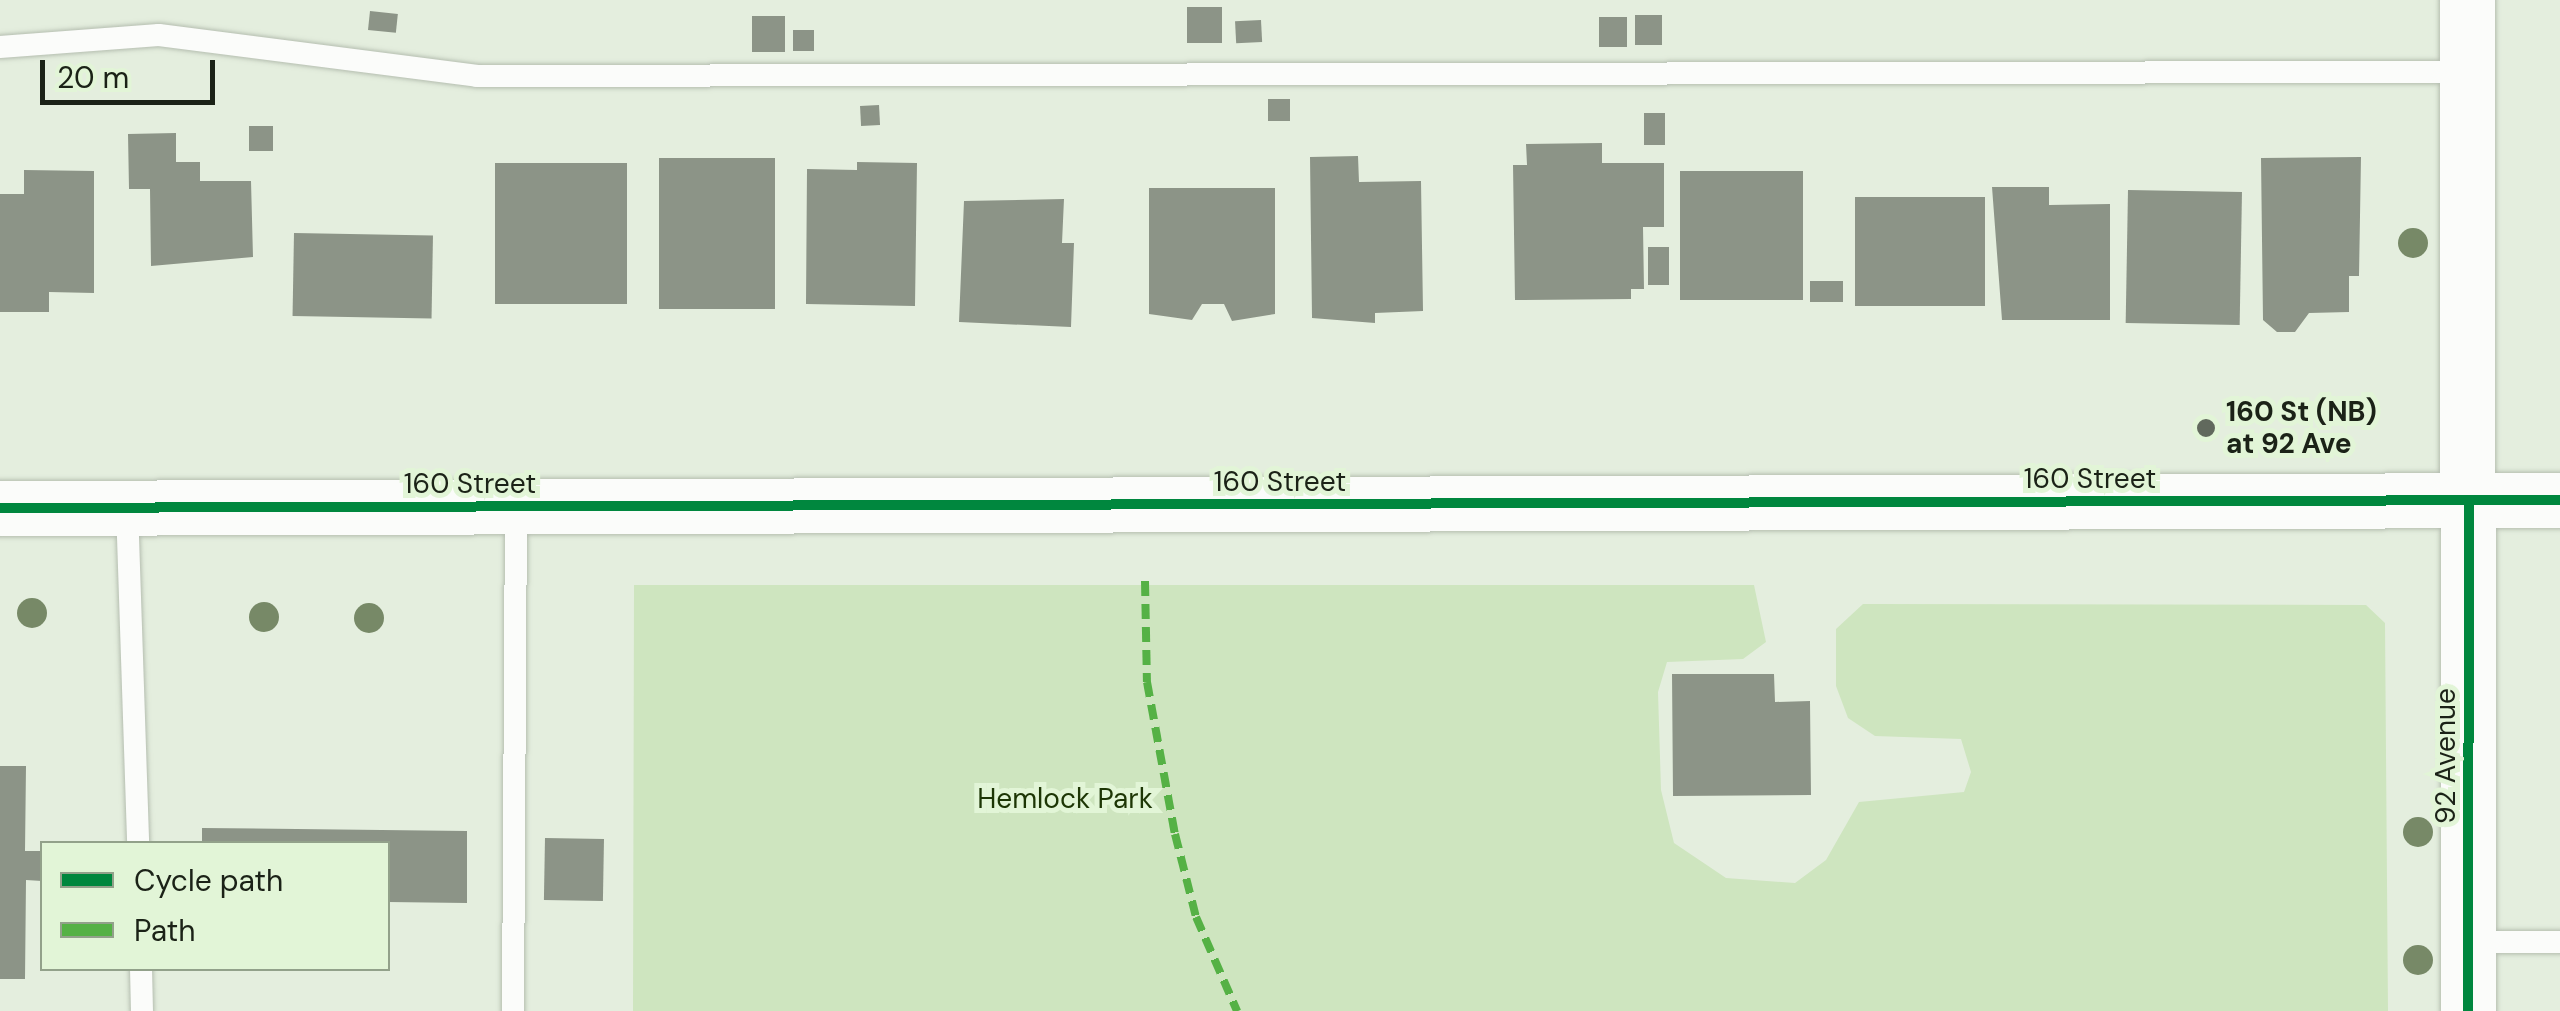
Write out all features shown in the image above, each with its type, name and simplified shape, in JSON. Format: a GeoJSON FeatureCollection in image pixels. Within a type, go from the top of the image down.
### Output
{"type":"FeatureCollection","features":[{"type":"Feature","properties":{"kind":"main road","name":"92 Avenue"},"geometry":{"type":"LineString","coordinates":[[2467,0],[2468,1011]]}},
{"type":"Feature","properties":{"kind":"main road","name":"160 Street"},"geometry":{"type":"LineString","coordinates":[[0,508],[2560,500]]}},
{"type":"Feature","properties":{"kind":"lane"},"geometry":{"type":"LineString","coordinates":[[0,46],[158,35],[477,76],[2467,72]]}},
{"type":"Feature","properties":{"kind":"lane"},"geometry":{"type":"LineString","coordinates":[[512,1011],[516,506]]}},
{"type":"Feature","properties":{"kind":"lane"},"geometry":{"type":"LineString","coordinates":[[127,507],[138,841]]}},
{"type":"Feature","properties":{"kind":"lane"},"geometry":{"type":"LineString","coordinates":[[2468,942],[2560,942]]}},
{"type":"Feature","properties":{"kind":"lane"},"geometry":{"type":"LineString","coordinates":[[141,971],[142,1011]]}},
{"type":"Feature","properties":{"kind":"green space","name":"Hemlock Park"},"geometry":{"type":"Polygon","coordinates":[[[634,585],[1754,585],[1766,642],[1743,659],[1667,662],[1658,692],[1661,790],[1674,843],[1726,878],[1795,883],[1826,860],[1859,802],[1964,792],[1971,772],[1961,739],[1875,736],[1848,718],[1836,686],[1836,629],[1863,604],[2366,605],[2385,623],[2388,1011],[633,1011],[634,585]]]}},
{"type":"Feature","properties":{"kind":"building"},"geometry":{"type":"Polygon","coordinates":[[[1187,7],[1222,7],[1222,43],[1187,43],[1187,7]]]}},
{"type":"Feature","properties":{"kind":"building"},"geometry":{"type":"Polygon","coordinates":[[[370,11],[398,14],[396,33],[368,30],[370,11]]]}},
{"type":"Feature","properties":{"kind":"building"},"geometry":{"type":"Polygon","coordinates":[[[1635,15],[1662,15],[1662,45],[1635,45],[1635,15]]]}},
{"type":"Feature","properties":{"kind":"building"},"geometry":{"type":"Polygon","coordinates":[[[752,16],[785,16],[785,52],[752,52],[752,16]]]}},
{"type":"Feature","properties":{"kind":"building"},"geometry":{"type":"Polygon","coordinates":[[[1599,17],[1627,17],[1627,47],[1599,47],[1599,17]]]}},
{"type":"Feature","properties":{"kind":"building"},"geometry":{"type":"Polygon","coordinates":[[[1261,20],[1262,42],[1236,43],[1235,21],[1261,20]]]}},
{"type":"Feature","properties":{"kind":"building"},"geometry":{"type":"Polygon","coordinates":[[[793,30],[814,30],[814,51],[793,51],[793,30]]]}},
{"type":"Feature","properties":{"kind":"building"},"geometry":{"type":"Polygon","coordinates":[[[1268,99],[1290,99],[1290,121],[1268,121],[1268,99]]]}},
{"type":"Feature","properties":{"kind":"building"},"geometry":{"type":"Polygon","coordinates":[[[879,105],[880,125],[861,126],[860,106],[879,105]]]}},
{"type":"Feature","properties":{"kind":"building"},"geometry":{"type":"Polygon","coordinates":[[[1644,113],[1665,113],[1665,145],[1644,145],[1644,113]]]}},
{"type":"Feature","properties":{"kind":"building"},"geometry":{"type":"Polygon","coordinates":[[[249,126],[273,126],[273,151],[249,151],[249,126]]]}},
{"type":"Feature","properties":{"kind":"building"},"geometry":{"type":"Polygon","coordinates":[[[176,133],[176,162],[200,162],[200,181],[251,181],[253,257],[151,266],[150,189],[129,189],[128,134],[176,133]]]}},
{"type":"Feature","properties":{"kind":"building"},"geometry":{"type":"Polygon","coordinates":[[[1602,143],[1602,163],[1664,163],[1664,227],[1643,227],[1644,289],[1631,289],[1631,299],[1515,300],[1513,165],[1527,165],[1526,144],[1602,143]]]}},
{"type":"Feature","properties":{"kind":"building"},"geometry":{"type":"Polygon","coordinates":[[[1358,156],[1359,182],[1421,181],[1423,311],[1375,313],[1375,323],[1312,318],[1310,157],[1358,156]]]}},
{"type":"Feature","properties":{"kind":"building"},"geometry":{"type":"Polygon","coordinates":[[[2361,157],[2359,276],[2349,276],[2349,312],[2309,313],[2295,332],[2277,332],[2263,320],[2261,158],[2361,157]]]}},
{"type":"Feature","properties":{"kind":"building"},"geometry":{"type":"Polygon","coordinates":[[[659,158],[775,158],[775,309],[659,309],[659,158]]]}},
{"type":"Feature","properties":{"kind":"building"},"geometry":{"type":"Polygon","coordinates":[[[857,162],[917,163],[915,306],[806,304],[807,169],[857,170],[857,162]]]}},
{"type":"Feature","properties":{"kind":"building"},"geometry":{"type":"Polygon","coordinates":[[[495,163],[627,163],[627,304],[495,304],[495,163]]]}},
{"type":"Feature","properties":{"kind":"building"},"geometry":{"type":"Polygon","coordinates":[[[24,170],[94,171],[94,293],[49,292],[49,312],[0,312],[0,194],[24,194],[24,170]]]}},
{"type":"Feature","properties":{"kind":"building"},"geometry":{"type":"Polygon","coordinates":[[[1680,171],[1803,171],[1803,300],[1680,300],[1680,171]]]}},
{"type":"Feature","properties":{"kind":"building"},"geometry":{"type":"Polygon","coordinates":[[[1992,187],[2049,187],[2049,205],[2110,204],[2110,320],[2002,320],[1992,187]]]}},
{"type":"Feature","properties":{"kind":"building"},"geometry":{"type":"Polygon","coordinates":[[[1149,188],[1275,188],[1275,314],[1232,321],[1224,304],[1202,304],[1192,320],[1149,314],[1149,188]]]}},
{"type":"Feature","properties":{"kind":"building"},"geometry":{"type":"Polygon","coordinates":[[[2128,190],[2242,192],[2240,325],[2126,323],[2128,190]]]}},
{"type":"Feature","properties":{"kind":"building"},"geometry":{"type":"Polygon","coordinates":[[[1855,197],[1985,197],[1985,306],[1855,306],[1855,197]]]}},
{"type":"Feature","properties":{"kind":"building"},"geometry":{"type":"Polygon","coordinates":[[[1064,199],[1062,243],[1074,243],[1071,327],[959,322],[964,201],[1064,199]]]}},
{"type":"Feature","properties":{"kind":"building"},"geometry":{"type":"Polygon","coordinates":[[[294,233],[433,235],[432,318],[293,316],[294,233]]]}},
{"type":"Feature","properties":{"kind":"building"},"geometry":{"type":"Polygon","coordinates":[[[1648,247],[1669,247],[1669,285],[1648,285],[1648,247]]]}},
{"type":"Feature","properties":{"kind":"building"},"geometry":{"type":"Polygon","coordinates":[[[1810,281],[1843,281],[1843,302],[1810,302],[1810,281]]]}},
{"type":"Feature","properties":{"kind":"building"},"geometry":{"type":"Polygon","coordinates":[[[1672,674],[1774,674],[1775,702],[1810,701],[1811,795],[1673,796],[1672,674]]]}},
{"type":"Feature","properties":{"kind":"building"},"geometry":{"type":"Polygon","coordinates":[[[0,766],[26,766],[25,851],[40,851],[40,881],[26,880],[25,979],[0,979],[0,766]]]}},
{"type":"Feature","properties":{"kind":"building"},"geometry":{"type":"Polygon","coordinates":[[[202,828],[467,831],[467,903],[390,902],[390,841],[202,841],[202,828]]]}},
{"type":"Feature","properties":{"kind":"building"},"geometry":{"type":"Polygon","coordinates":[[[545,838],[604,839],[603,901],[544,900],[545,838]]]}},
{"type":"Feature","properties":{"kind":"marked path"},"geometry":{"type":"LineString","coordinates":[[1145,581],[1147,682],[1175,834],[1196,917],[1237,1011]]}},
{"type":"Feature","properties":{"kind":"cycle path"},"geometry":{"type":"LineString","coordinates":[[2468,1011],[2469,500]]}},
{"type":"Feature","properties":{"kind":"cycle path"},"geometry":{"type":"LineString","coordinates":[[0,508],[2560,500]]}},
{"type":"Feature","properties":{"kind":"place","name":"160 St (NB) at 92 Ave"},"geometry":{"type":"Point","coordinates":[2206,428]}}]}
